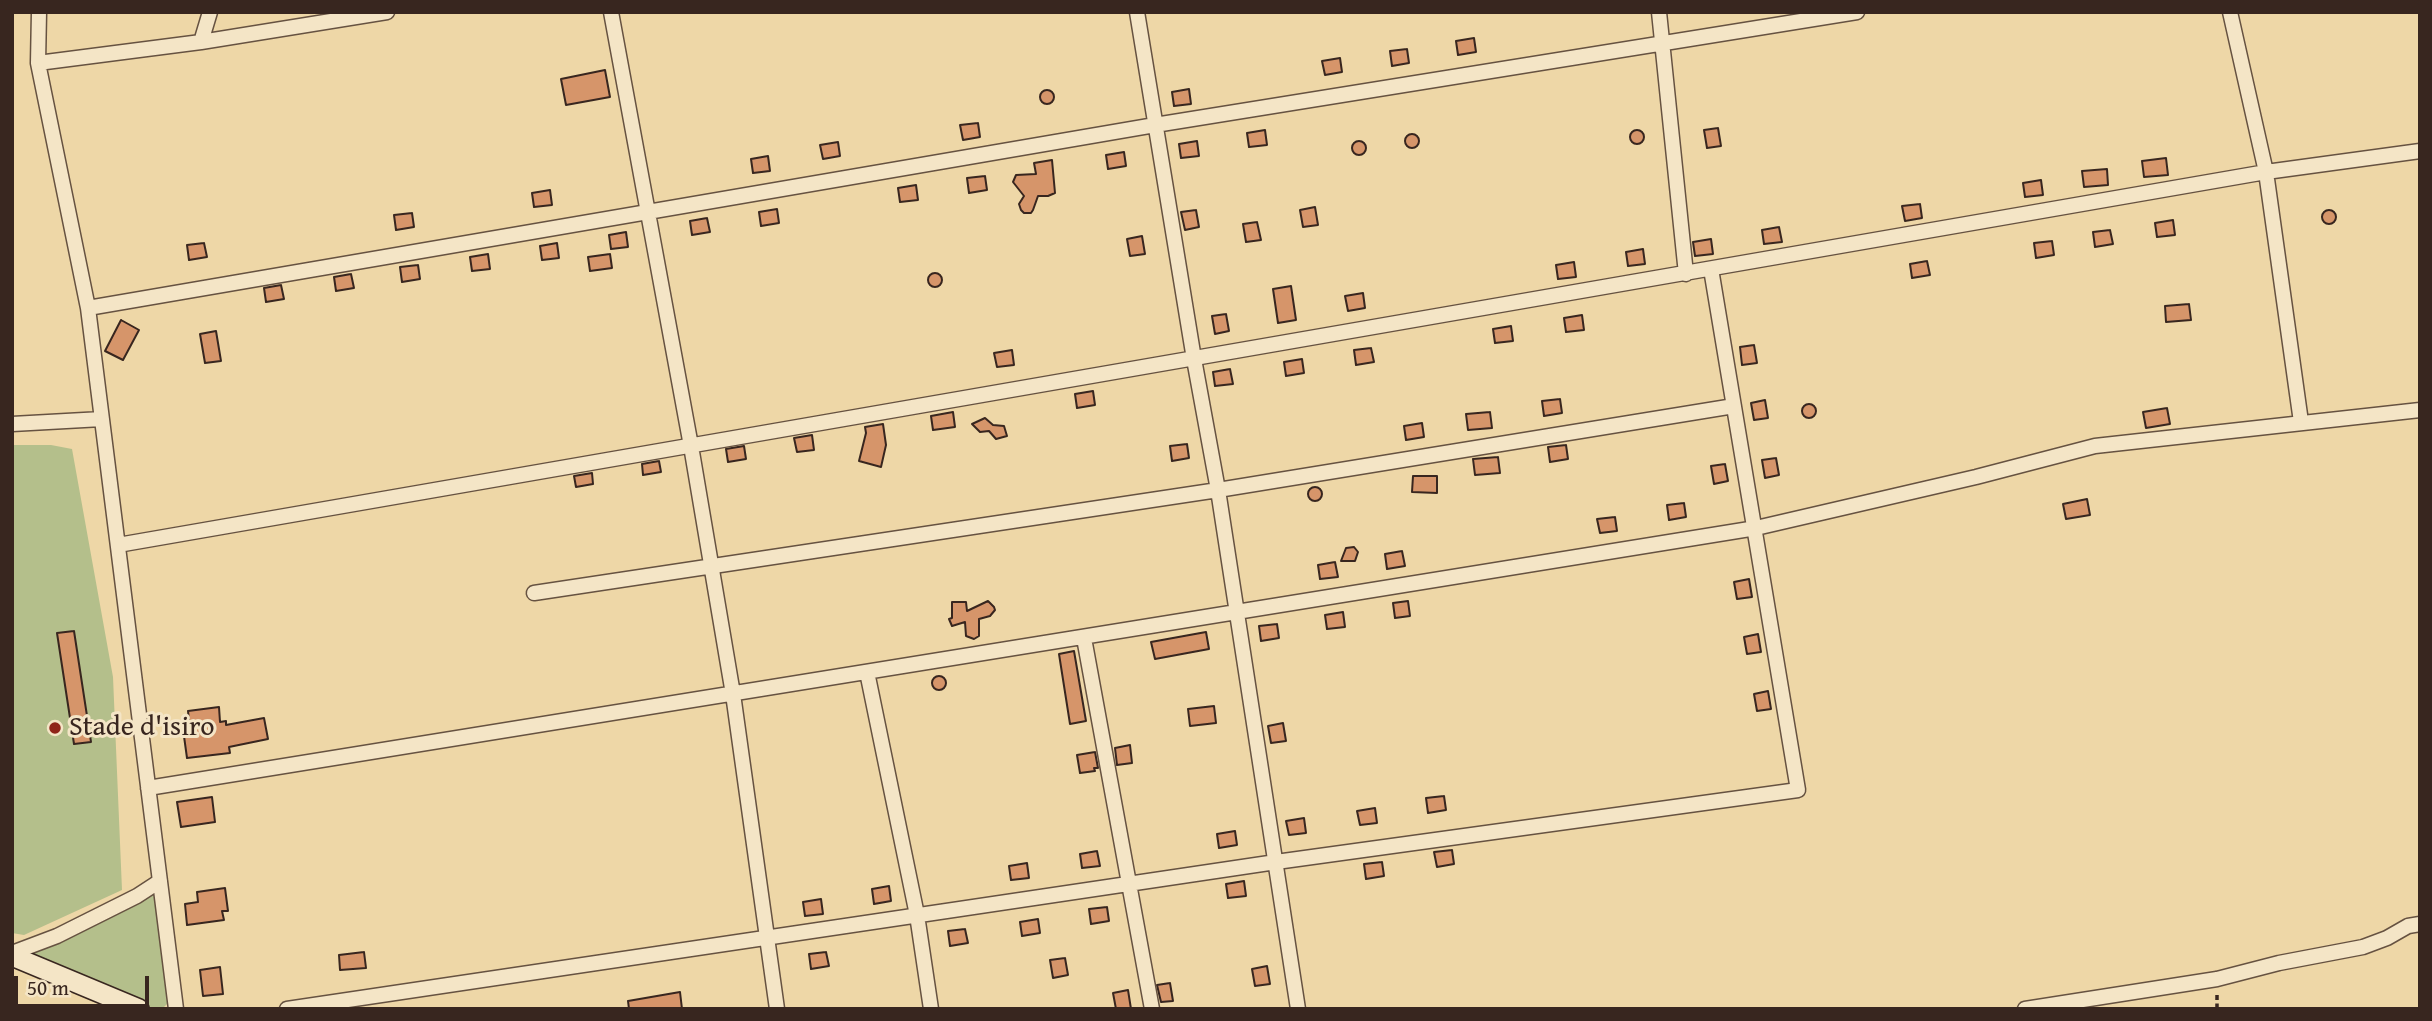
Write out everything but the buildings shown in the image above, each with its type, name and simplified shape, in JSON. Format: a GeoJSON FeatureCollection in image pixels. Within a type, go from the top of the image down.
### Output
{"type":"FeatureCollection","features":[{"type":"Feature","properties":{"kind":"main road"},"geometry":{"type":"LineString","coordinates":[[12,955],[139,1009]]}},
{"type":"Feature","properties":{"kind":"street"},"geometry":{"type":"LineString","coordinates":[[39,12],[38,63],[88,308],[176,1009]]}},
{"type":"Feature","properties":{"kind":"street"},"geometry":{"type":"LineString","coordinates":[[201,42],[210,12]]}},
{"type":"Feature","properties":{"kind":"street"},"geometry":{"type":"LineString","coordinates":[[38,63],[201,42],[387,12]]}},
{"type":"Feature","properties":{"kind":"street"},"geometry":{"type":"LineString","coordinates":[[611,12],[712,566],[733,694],[777,1009]]}},
{"type":"Feature","properties":{"kind":"street"},"geometry":{"type":"LineString","coordinates":[[1137,12],[1218,490],[1298,1009]]}},
{"type":"Feature","properties":{"kind":"street"},"geometry":{"type":"LineString","coordinates":[[1659,12],[1686,274]]}},
{"type":"Feature","properties":{"kind":"street"},"geometry":{"type":"LineString","coordinates":[[88,308],[1155,125],[1857,12]]}},
{"type":"Feature","properties":{"kind":"street"},"geometry":{"type":"LineString","coordinates":[[2231,12],[2266,172],[2301,422]]}},
{"type":"Feature","properties":{"kind":"street"},"geometry":{"type":"LineString","coordinates":[[118,545],[2266,172],[2420,151]]}},
{"type":"Feature","properties":{"kind":"street"},"geometry":{"type":"LineString","coordinates":[[287,1009],[1276,862],[1798,790],[1711,269]]}},
{"type":"Feature","properties":{"kind":"street"},"geometry":{"type":"LineString","coordinates":[[534,593],[1218,490],[1734,406]]}},
{"type":"Feature","properties":{"kind":"street"},"geometry":{"type":"LineString","coordinates":[[148,788],[1756,528],[1976,477],[2095,446],[2420,410]]}},
{"type":"Feature","properties":{"kind":"street"},"geometry":{"type":"LineString","coordinates":[[12,424],[102,419]]}},
{"type":"Feature","properties":{"kind":"street"},"geometry":{"type":"LineString","coordinates":[[1084,638],[1152,1009]]}},
{"type":"Feature","properties":{"kind":"street"},"geometry":{"type":"LineString","coordinates":[[867,672],[917,915],[931,1009]]}},
{"type":"Feature","properties":{"kind":"street"},"geometry":{"type":"LineString","coordinates":[[12,955],[137,896],[160,881]]}},
{"type":"Feature","properties":{"kind":"street"},"geometry":{"type":"LineString","coordinates":[[2025,1009],[2217,979],[2279,963],[2363,947],[2408,926],[2420,924]]}},
{"type":"Feature","properties":{"kind":"green space","name":"Stade d'isiro"},"geometry":{"type":"Polygon","coordinates":[[[12,445],[51,445],[72,449],[113,677],[122,890],[24,935],[12,933],[12,445]]]}},
{"type":"Feature","properties":{"kind":"green space"},"geometry":{"type":"Polygon","coordinates":[[[156,890],[169,1002],[163,1008],[152,1008],[25,955],[156,890]]]}},
{"type":"Feature","properties":{"kind":"place","name":"Stade d'isiro"},"geometry":{"type":"Point","coordinates":[55,728]}}]}
